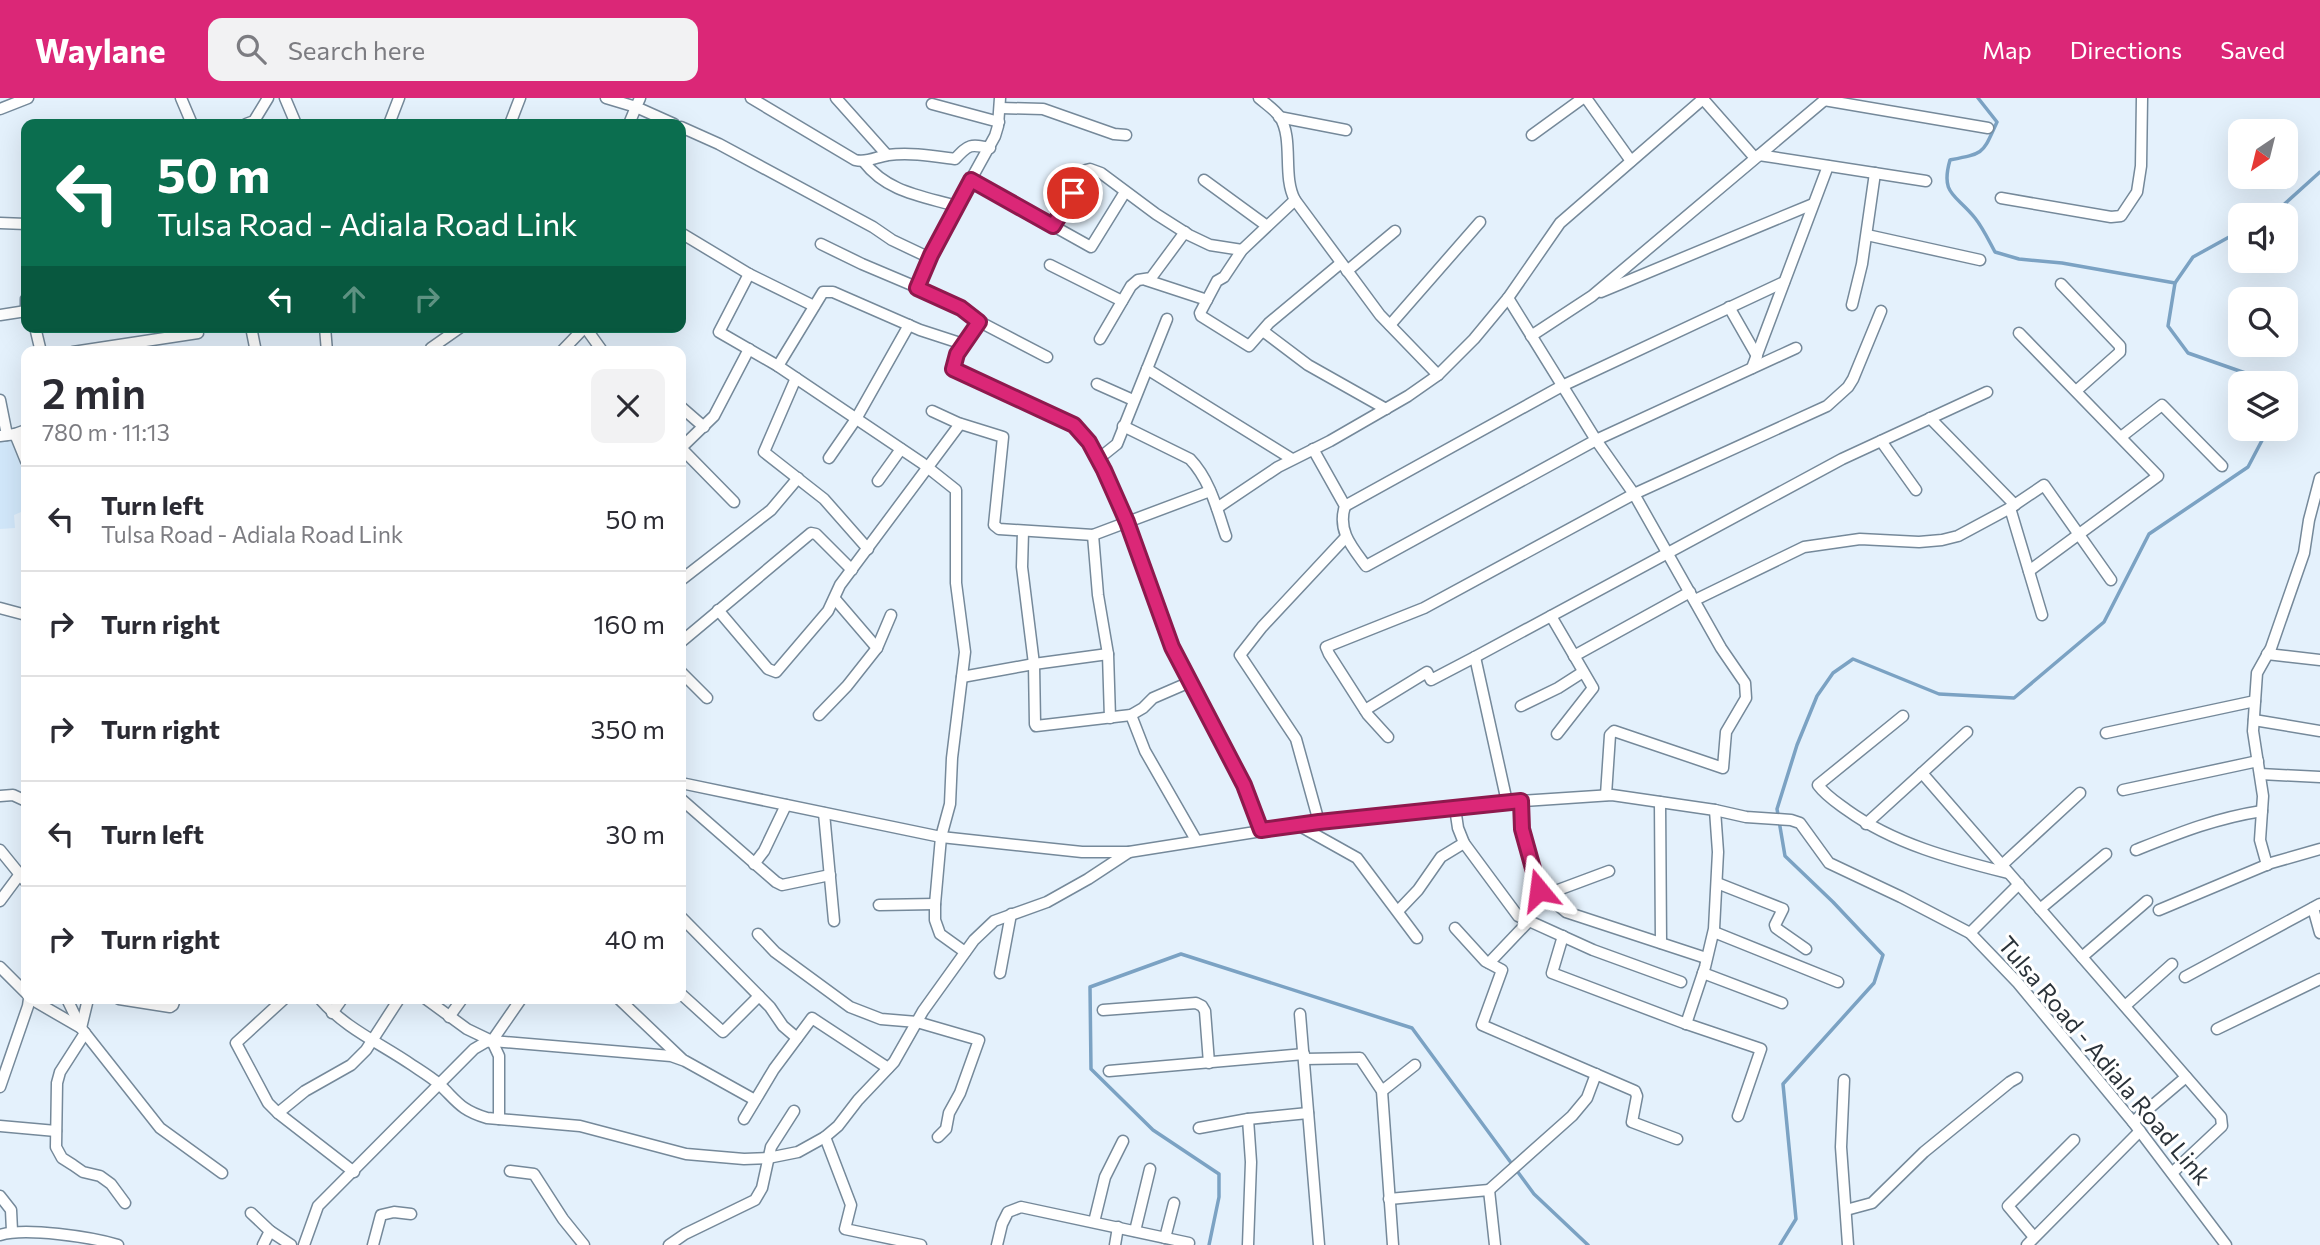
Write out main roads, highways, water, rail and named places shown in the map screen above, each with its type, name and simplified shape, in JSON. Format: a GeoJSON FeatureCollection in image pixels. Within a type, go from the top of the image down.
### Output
{"type":"FeatureCollection","features":[{"type":"Feature","properties":{"kind":"waterway"},"geometry":{"type":"LineString","coordinates":[[1978,98],[1997,122],[1981,150],[1970,156],[1950,160],[1947,180],[1952,193],[1978,222],[1995,252],[2019,259],[2062,263],[2175,283]]}},
{"type":"Feature","properties":{"kind":"waterway"},"geometry":{"type":"LineString","coordinates":[[2286,203],[2320,172]]}},
{"type":"Feature","properties":{"kind":"waterway"},"geometry":{"type":"LineString","coordinates":[[2228,238],[2193,257],[2175,283],[2168,326],[2188,353],[2240,371]]}},
{"type":"Feature","properties":{"kind":"waterway"},"geometry":{"type":"LineString","coordinates":[[1780,1245],[1796,1219],[1783,1084],[1874,983],[1883,955],[1785,856],[1777,809],[1797,745],[1817,696],[1833,673],[1853,659],[1939,694],[2014,698],[2104,622],[2149,534],[2248,467],[2262,441]]}},
{"type":"Feature","properties":{"kind":"waterway"},"geometry":{"type":"LineString","coordinates":[[1209,1245],[1219,1197],[1219,1174],[1153,1130],[1091,1069],[1090,987],[1181,954],[1412,1028],[1534,1194],[1588,1245]]}}]}
